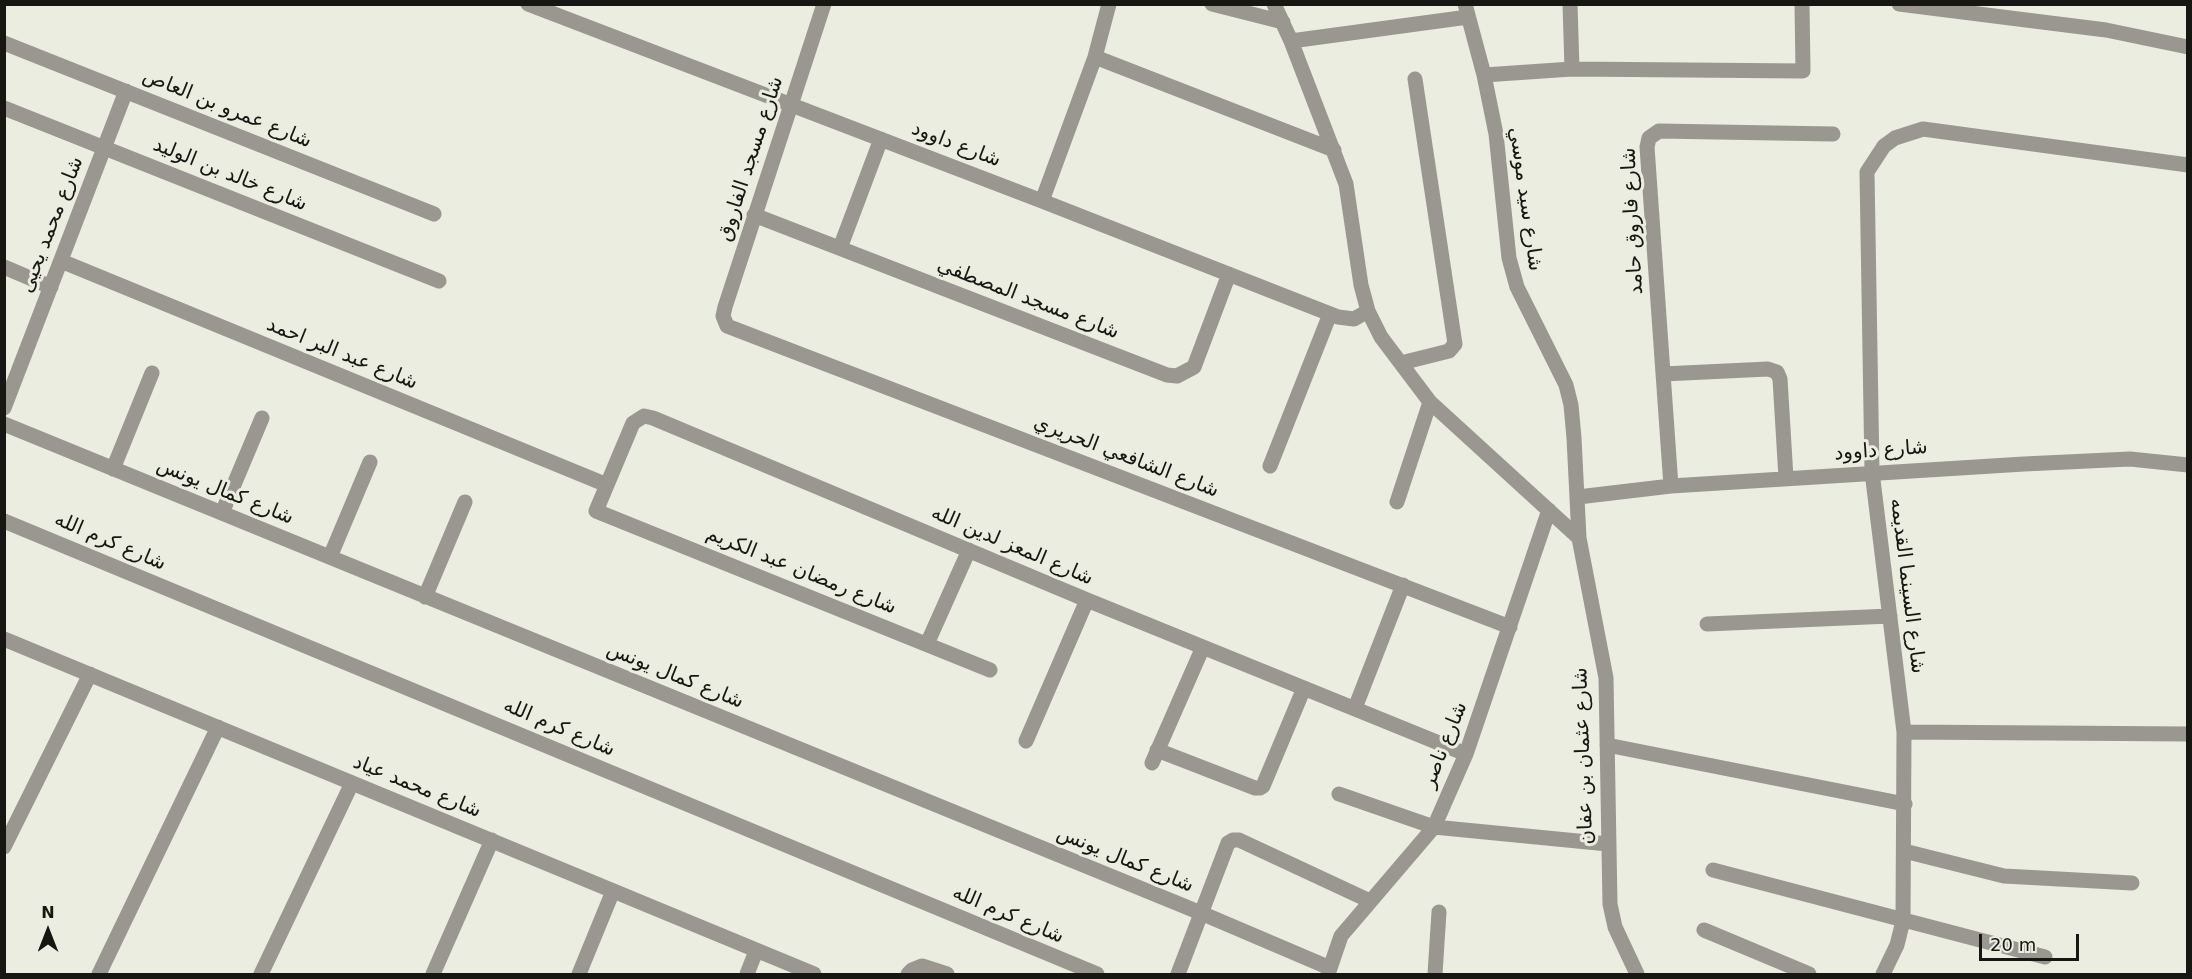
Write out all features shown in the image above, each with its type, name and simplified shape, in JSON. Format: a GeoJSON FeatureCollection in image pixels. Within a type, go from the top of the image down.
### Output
{"type":"FeatureCollection","features":[{"type":"Feature","properties":{"kind":"street","name":"شارع داوود"},"geometry":{"type":"LineString","coordinates":[[528,4],[1330,314],[1354,319],[1368,311]]}},
{"type":"Feature","properties":{"kind":"street","name":"شارع مسجد الفاروق"},"geometry":{"type":"LineString","coordinates":[[727,326],[723,316],[824,4]]}},
{"type":"Feature","properties":{"kind":"street"},"geometry":{"type":"LineString","coordinates":[[1042,201],[1095,57],[1109,4]]}},
{"type":"Feature","properties":{"kind":"street"},"geometry":{"type":"LineString","coordinates":[[1212,4],[1283,22]]}},
{"type":"Feature","properties":{"kind":"street"},"geometry":{"type":"LineString","coordinates":[[1274,4],[1291,41],[1346,184],[1361,285],[1368,311],[1381,337],[1430,402],[1579,538]]}},
{"type":"Feature","properties":{"kind":"street"},"geometry":{"type":"LineString","coordinates":[[1570,4],[1572,69]]}},
{"type":"Feature","properties":{"kind":"street"},"geometry":{"type":"LineString","coordinates":[[1484,75],[1572,69],[1803,71],[1802,4]]}},
{"type":"Feature","properties":{"kind":"street"},"geometry":{"type":"LineString","coordinates":[[1899,4],[2106,30],[2187,47]]}},
{"type":"Feature","properties":{"kind":"street"},"geometry":{"type":"LineString","coordinates":[[1291,41],[1467,11]]}},
{"type":"Feature","properties":{"kind":"street","name":"شارع سيد موسي"},"geometry":{"type":"LineString","coordinates":[[1467,11],[1484,75],[1496,134],[1509,258],[1517,287],[1566,385],[1574,438],[1578,497]]}},
{"type":"Feature","properties":{"kind":"street","name":"شارع عمرو بن العاص"},"geometry":{"type":"LineString","coordinates":[[4,42],[434,214]]}},
{"type":"Feature","properties":{"kind":"street"},"geometry":{"type":"LineString","coordinates":[[1095,57],[1334,150]]}},
{"type":"Feature","properties":{"kind":"street"},"geometry":{"type":"LineString","coordinates":[[1401,363],[1449,351],[1455,344],[1414,79]]}},
{"type":"Feature","properties":{"kind":"street","name":"شارع محمد يحيى"},"geometry":{"type":"LineString","coordinates":[[4,408],[126,91]]}},
{"type":"Feature","properties":{"kind":"street","name":"شارع خالد بن الوليد"},"geometry":{"type":"LineString","coordinates":[[4,108],[439,281]]}},
{"type":"Feature","properties":{"kind":"street","name":"شارع السينما القديمه"},"geometry":{"type":"LineString","coordinates":[[1883,975],[1897,945],[1903,921],[1904,732],[1872,472],[1867,172],[1884,146],[1895,138],[1923,129],[2187,165]]}},
{"type":"Feature","properties":{"kind":"street","name":"شارع فاروق حامد"},"geometry":{"type":"LineString","coordinates":[[1671,486],[1647,147],[1649,138],[1659,131],[1833,134]]}},
{"type":"Feature","properties":{"kind":"street"},"geometry":{"type":"LineString","coordinates":[[840,248],[881,139]]}},
{"type":"Feature","properties":{"kind":"street","name":"شارع مسجد المصطفي"},"geometry":{"type":"LineString","coordinates":[[754,215],[1167,375],[1177,376],[1194,367],[1229,274]]}},
{"type":"Feature","properties":{"kind":"street","name":"شارع عبد البر احمد"},"geometry":{"type":"LineString","coordinates":[[60,261],[607,485]]}},
{"type":"Feature","properties":{"kind":"street"},"geometry":{"type":"LineString","coordinates":[[4,267],[51,287]]}},
{"type":"Feature","properties":{"kind":"street"},"geometry":{"type":"LineString","coordinates":[[1270,466],[1330,314]]}},
{"type":"Feature","properties":{"kind":"street","name":"شارع الشافعي الحريري"},"geometry":{"type":"LineString","coordinates":[[727,326],[1510,627]]}},
{"type":"Feature","properties":{"kind":"street"},"geometry":{"type":"LineString","coordinates":[[1663,374],[1768,369],[1777,372],[1780,379],[1786,478]]}},
{"type":"Feature","properties":{"kind":"street"},"geometry":{"type":"LineString","coordinates":[[113,469],[152,373]]}},
{"type":"Feature","properties":{"kind":"street"},"geometry":{"type":"LineString","coordinates":[[1396,502],[1430,402]]}},
{"type":"Feature","properties":{"kind":"street","name":"شارع المعز لدين الله"},"geometry":{"type":"LineString","coordinates":[[596,511],[633,423],[640,417],[649,416],[1088,600],[1466,754]]}},
{"type":"Feature","properties":{"kind":"street"},"geometry":{"type":"LineString","coordinates":[[222,513],[262,418]]}},
{"type":"Feature","properties":{"kind":"street","name":"شارع كمال يونس"},"geometry":{"type":"LineString","coordinates":[[4,424],[1201,913],[1329,971]]}},
{"type":"Feature","properties":{"kind":"street","name":"شارع داوود"},"geometry":{"type":"LineString","coordinates":[[1578,497],[1671,486],[1872,472],[2130,459],[2187,465]]}},
{"type":"Feature","properties":{"kind":"street"},"geometry":{"type":"LineString","coordinates":[[330,558],[370,462]]}},
{"type":"Feature","properties":{"kind":"street","name":"شارع عثمان بن عفان"},"geometry":{"type":"LineString","coordinates":[[1578,497],[1579,538],[1606,678],[1610,904],[1615,927],[1638,975]]}},
{"type":"Feature","properties":{"kind":"street"},"geometry":{"type":"LineString","coordinates":[[424,597],[465,502]]}},
{"type":"Feature","properties":{"kind":"street","name":"شارع ناصر"},"geometry":{"type":"LineString","coordinates":[[1329,971],[1341,936],[1434,827],[1466,754],[1549,510]]}},
{"type":"Feature","properties":{"kind":"street","name":"شارع رمضان عبد الكريم"},"geometry":{"type":"LineString","coordinates":[[596,511],[990,670]]}},
{"type":"Feature","properties":{"kind":"street","name":"شارع كرم الله"},"geometry":{"type":"LineString","coordinates":[[4,521],[1097,975]]}},
{"type":"Feature","properties":{"kind":"street"},"geometry":{"type":"LineString","coordinates":[[927,644],[969,550]]}},
{"type":"Feature","properties":{"kind":"street"},"geometry":{"type":"LineString","coordinates":[[1355,708],[1403,585]]}},
{"type":"Feature","properties":{"kind":"street"},"geometry":{"type":"LineString","coordinates":[[1026,741],[1088,600]]}},
{"type":"Feature","properties":{"kind":"street"},"geometry":{"type":"LineString","coordinates":[[1707,624],[1890,616]]}},
{"type":"Feature","properties":{"kind":"street","name":"شارع محمد عياد"},"geometry":{"type":"LineString","coordinates":[[4,639],[814,975]]}},
{"type":"Feature","properties":{"kind":"street"},"geometry":{"type":"LineString","coordinates":[[1203,647],[1154,757],[1260,788],[1263,786],[1304,688]]}},
{"type":"Feature","properties":{"kind":"street"},"geometry":{"type":"LineString","coordinates":[[4,847],[90,674]]}},
{"type":"Feature","properties":{"kind":"street"},"geometry":{"type":"LineString","coordinates":[[99,975],[218,727]]}},
{"type":"Feature","properties":{"kind":"street"},"geometry":{"type":"LineString","coordinates":[[1904,732],[2187,734]]}},
{"type":"Feature","properties":{"kind":"street"},"geometry":{"type":"LineString","coordinates":[[1608,745],[1905,804]]}},
{"type":"Feature","properties":{"kind":"street"},"geometry":{"type":"LineString","coordinates":[[261,975],[352,783]]}},
{"type":"Feature","properties":{"kind":"street"},"geometry":{"type":"LineString","coordinates":[[1339,794],[1434,827],[1608,844]]}},
{"type":"Feature","properties":{"kind":"street"},"geometry":{"type":"LineString","coordinates":[[433,975],[492,840]]}},
{"type":"Feature","properties":{"kind":"street"},"geometry":{"type":"LineString","coordinates":[[1178,975],[1228,843],[1233,840],[1239,840],[1370,902]]}},
{"type":"Feature","properties":{"kind":"street"},"geometry":{"type":"LineString","coordinates":[[1904,850],[2004,876],[2132,883]]}},
{"type":"Feature","properties":{"kind":"street"},"geometry":{"type":"LineString","coordinates":[[1713,870],[2045,957]]}},
{"type":"Feature","properties":{"kind":"street"},"geometry":{"type":"LineString","coordinates":[[579,975],[613,891]]}},
{"type":"Feature","properties":{"kind":"street"},"geometry":{"type":"LineString","coordinates":[[1436,975],[1439,912]]}},
{"type":"Feature","properties":{"kind":"street"},"geometry":{"type":"LineString","coordinates":[[1704,930],[1809,975]]}},
{"type":"Feature","properties":{"kind":"street"},"geometry":{"type":"LineString","coordinates":[[747,975],[756,951]]}},
{"type":"Feature","properties":{"kind":"street"},"geometry":{"type":"LineString","coordinates":[[908,975],[912,970],[922,966],[947,975]]}}]}
